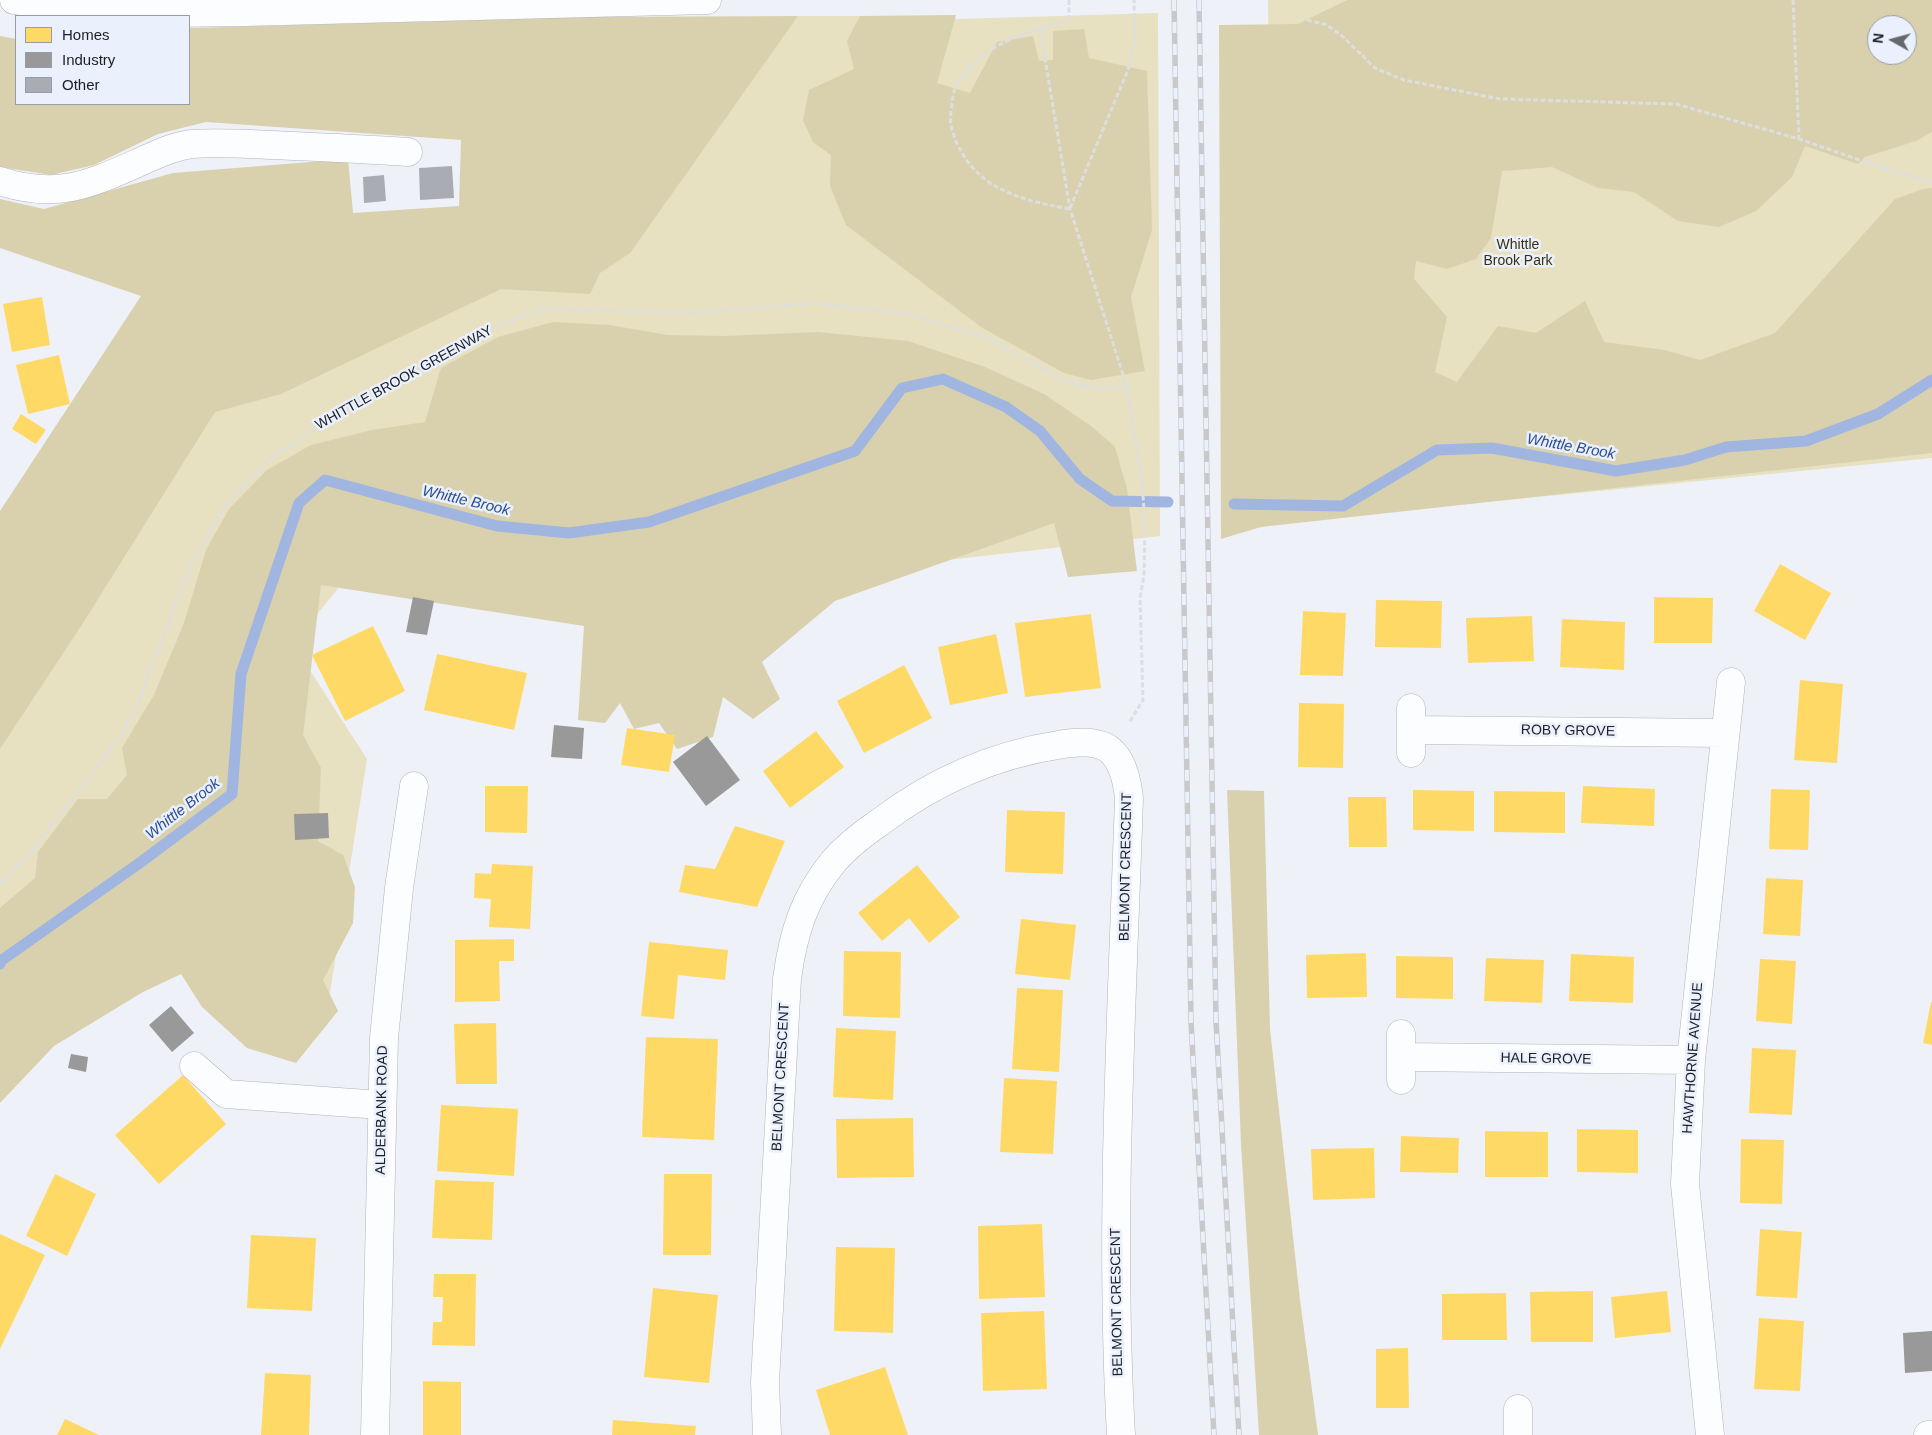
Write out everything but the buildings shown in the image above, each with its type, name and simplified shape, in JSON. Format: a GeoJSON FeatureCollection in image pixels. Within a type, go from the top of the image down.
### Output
{"type":"FeatureCollection","features":[{"type":"Feature","properties":{"kind":"street"},"geometry":{"type":"LineString","coordinates":[[14,0],[96,14],[707,0]]}},
{"type":"Feature","properties":{"kind":"street"},"geometry":{"type":"LineString","coordinates":[[0,181],[24,188],[46,190],[70,188],[91,183],[164,151],[190,144],[245,144],[408,152]]}},
{"type":"Feature","properties":{"kind":"street","name":"HAWTHORNE AVENUE"},"geometry":{"type":"LineString","coordinates":[[1710,1435],[1685,1184],[1691,1060],[1731,682]]}},
{"type":"Feature","properties":{"kind":"street","name":"ROBY GROVE"},"geometry":{"type":"LineString","coordinates":[[1411,730],[1725,733]]}},
{"type":"Feature","properties":{"kind":"street","name":"BELMONT CRESCENT"},"geometry":{"type":"LineString","coordinates":[[768,1435],[765,1382],[787,979],[791,948],[799,920],[815,886],[835,860],[865,833],[898,808],[931,788],[965,771],[1032,749],[1084,743],[1099,745],[1112,751],[1127,780],[1129,798],[1115,1197],[1117,1363],[1121,1435]]}},
{"type":"Feature","properties":{"kind":"street","name":"ALDERBANK ROAD"},"geometry":{"type":"LineString","coordinates":[[375,1435],[381,1104],[384,1038],[397,907],[414,786]]}},
{"type":"Feature","properties":{"kind":"street","name":"HALE GROVE"},"geometry":{"type":"LineString","coordinates":[[1401,1057],[1691,1060]]}},
{"type":"Feature","properties":{"kind":"street"},"geometry":{"type":"LineString","coordinates":[[194,1066],[226,1094],[381,1104]]}},
{"type":"Feature","properties":{"kind":"path"},"geometry":{"type":"LineString","coordinates":[[1069,0],[1069,20],[1040,28],[1002,43],[976,62],[955,89],[950,124],[960,150],[976,171],[996,187],[1031,202],[1070,209]]}},
{"type":"Feature","properties":{"kind":"path"},"geometry":{"type":"LineString","coordinates":[[1070,209],[1128,70],[1135,42],[1134,0]]}},
{"type":"Feature","properties":{"kind":"path"},"geometry":{"type":"LineString","coordinates":[[1793,0],[1799,139]]}},
{"type":"Feature","properties":{"kind":"path"},"geometry":{"type":"LineString","coordinates":[[1307,20],[1327,25],[1342,36],[1375,68],[1404,80],[1500,99],[1676,104],[1799,139],[1883,168],[1932,182]]}},
{"type":"Feature","properties":{"kind":"path"},"geometry":{"type":"LineString","coordinates":[[1040,28],[1070,209],[1127,387],[1142,481],[1146,526],[1144,576],[1140,598],[1143,700],[1112,751]]}},
{"type":"Feature","properties":{"kind":"path","name":"WHITTLE BROOK GREENWAY"},"geometry":{"type":"LineString","coordinates":[[0,884],[33,849],[120,736],[136,709],[188,570],[223,508],[271,458],[328,419],[488,330],[540,309],[691,314],[813,302],[904,313],[988,338],[1061,379],[1079,385],[1099,388],[1127,387]]}},
{"type":"Feature","properties":{"kind":"green space","name":"Whittle Brook Park"},"geometry":{"type":"Polygon","coordinates":[[[1268,0],[1344,0],[1402,11],[1628,0],[1932,0],[1932,458],[1275,523],[1268,0]]]}},
{"type":"Feature","properties":{"kind":"green space"},"geometry":{"type":"Polygon","coordinates":[[[1158,13],[1160,536],[636,595],[386,529],[293,644],[367,759],[325,1024],[129,940],[0,1077],[0,552],[179,274],[546,254],[792,24],[798,16],[860,16],[858,22],[1158,13]]]}},
{"type":"Feature","properties":{"kind":"shaded area","name":"Whittle Brook Park"},"geometry":{"type":"Polygon","coordinates":[[[1347,0],[1932,0],[1932,132],[1916,141],[1865,157],[1858,164],[1805,146],[1792,177],[1756,211],[1719,227],[1678,221],[1634,192],[1598,188],[1552,167],[1502,171],[1491,238],[1476,259],[1447,269],[1416,261],[1414,279],[1447,317],[1435,372],[1457,382],[1498,326],[1536,333],[1585,301],[1604,342],[1664,350],[1700,360],[1775,333],[1895,199],[1923,189],[1932,188],[1932,453],[1261,527],[1221,539],[1219,25],[1298,24],[1347,0]]]}},
{"type":"Feature","properties":{"kind":"shaded area"},"geometry":{"type":"Polygon","coordinates":[[[956,15],[937,83],[970,93],[997,42],[1033,36],[1039,61],[1053,60],[1053,31],[1084,29],[1089,58],[1147,71],[1152,230],[1131,297],[1145,371],[1091,380],[1064,373],[981,327],[846,225],[830,186],[831,155],[813,142],[803,120],[809,90],[854,69],[847,41],[860,16],[956,15]]]}},
{"type":"Feature","properties":{"kind":"shaded area"},"geometry":{"type":"Polygon","coordinates":[[[798,16],[630,253],[600,273],[590,294],[501,289],[281,394],[215,412],[83,623],[0,749],[0,511],[141,296],[0,248],[0,199],[44,209],[173,173],[348,159],[353,213],[459,206],[461,140],[206,122],[158,134],[94,165],[51,175],[0,167],[0,36],[15,39],[15,105],[190,105],[190,28],[588,17],[798,16]]]}},
{"type":"Feature","properties":{"kind":"shaded area"},"geometry":{"type":"Polygon","coordinates":[[[553,322],[610,325],[667,335],[724,336],[818,332],[908,341],[985,367],[1044,394],[1091,426],[1115,447],[1127,489],[1137,571],[1068,577],[1054,523],[835,601],[762,662],[780,699],[753,719],[723,697],[713,737],[677,749],[659,723],[634,729],[620,703],[605,723],[578,720],[584,626],[321,585],[303,735],[321,768],[318,841],[343,855],[355,887],[353,923],[323,980],[338,1011],[296,1063],[247,1048],[202,1007],[181,974],[143,992],[54,1046],[0,1103],[0,908],[35,878],[38,852],[78,799],[107,799],[127,775],[122,748],[154,695],[184,623],[206,550],[229,509],[267,470],[311,445],[372,430],[425,422],[441,368],[498,337],[553,322]]]}},
{"type":"Feature","properties":{"kind":"shaded area"},"geometry":{"type":"Polygon","coordinates":[[[1227,790],[1264,791],[1270,1029],[1300,1300],[1318,1435],[1259,1435],[1241,1144],[1227,790]]]}},
{"type":"Feature","properties":{"kind":"waterway","name":"Whittle Brook"},"geometry":{"type":"LineString","coordinates":[[0,964],[2,960],[141,862],[232,794],[241,674],[299,503],[325,480],[497,526],[569,533],[649,522],[855,451],[902,388],[943,379],[1006,407],[1040,431],[1080,479],[1112,501],[1168,502]]}},
{"type":"Feature","properties":{"kind":"waterway","name":"Whittle Brook"},"geometry":{"type":"LineString","coordinates":[[1234,504],[1343,506],[1437,450],[1492,448],[1616,471],[1685,460],[1726,447],[1806,441],[1878,414],[1932,380]]}},
{"type":"Feature","properties":{"kind":"railway"},"geometry":{"type":"LineString","coordinates":[[1174,0],[1191,1022],[1214,1435]]}},
{"type":"Feature","properties":{"kind":"railway"},"geometry":{"type":"LineString","coordinates":[[1199,0],[1216,1021],[1239,1435]]}}]}
